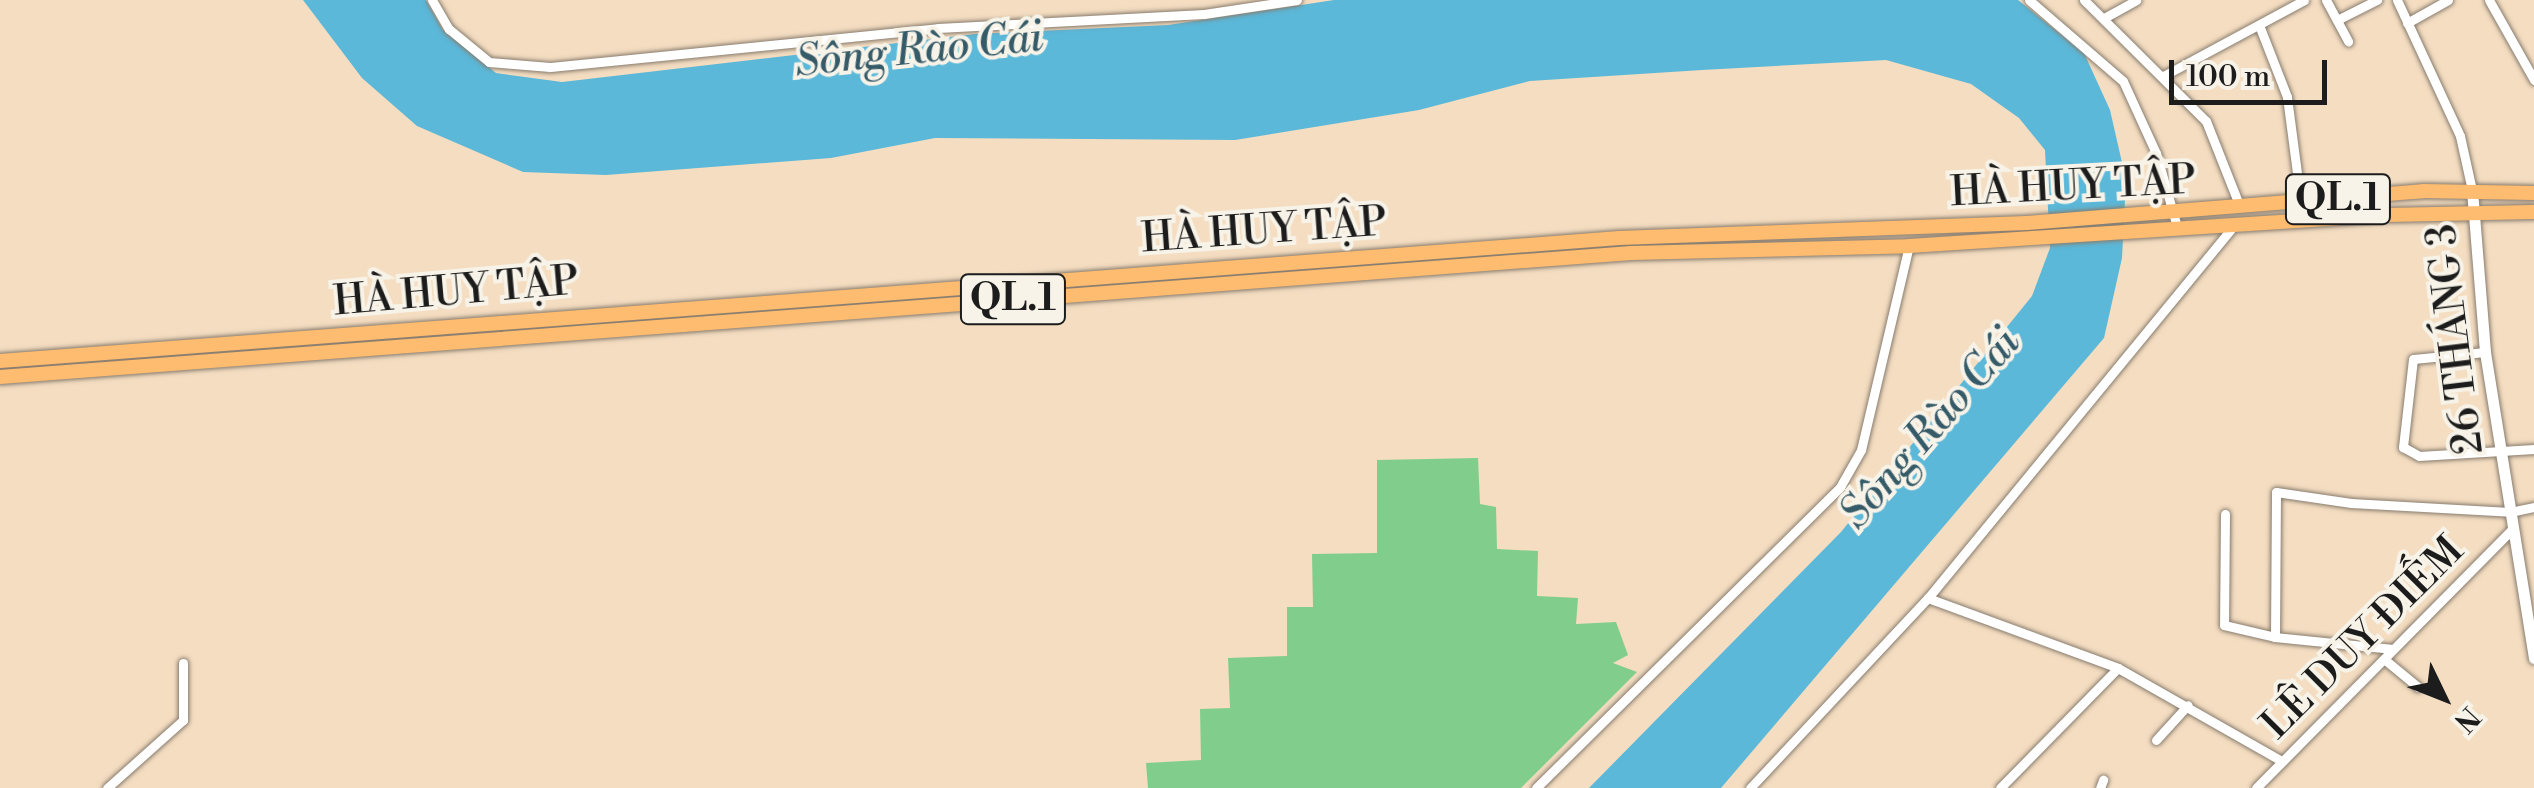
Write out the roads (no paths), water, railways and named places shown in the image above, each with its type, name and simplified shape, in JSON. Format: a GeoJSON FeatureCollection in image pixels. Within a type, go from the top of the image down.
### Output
{"type":"FeatureCollection","features":[{"type":"Feature","properties":{"kind":"main road","name":"HÀ HUY TẬP"},"geometry":{"type":"LineString","coordinates":[[0,361],[1600,240],[2027,231],[2177,222],[2241,209],[2472,190],[2534,193]]}},
{"type":"Feature","properties":{"kind":"main road","name":"HÀ HUY TẬP"},"geometry":{"type":"LineString","coordinates":[[2177,222],[2231,230],[2472,211],[2534,212]]}},
{"type":"Feature","properties":{"kind":"main road","name":"HÀ HUY TẬP"},"geometry":{"type":"LineString","coordinates":[[0,376],[1631,253],[1910,246],[2027,231]]}},
{"type":"Feature","properties":{"kind":"street"},"geometry":{"type":"LineString","coordinates":[[432,0],[449,28],[490,62],[550,67],[938,28],[1204,14],[1297,0]]}},
{"type":"Feature","properties":{"kind":"street"},"geometry":{"type":"LineString","coordinates":[[2029,0],[2123,81],[2177,222]]}},
{"type":"Feature","properties":{"kind":"street"},"geometry":{"type":"LineString","coordinates":[[2084,0],[2166,76],[2215,136],[2241,209]]}},
{"type":"Feature","properties":{"kind":"street"},"geometry":{"type":"LineString","coordinates":[[2104,18],[2136,0]]}},
{"type":"Feature","properties":{"kind":"street"},"geometry":{"type":"LineString","coordinates":[[2166,76],[2304,0]]}},
{"type":"Feature","properties":{"kind":"street"},"geometry":{"type":"LineString","coordinates":[[2326,0],[2348,41]]}},
{"type":"Feature","properties":{"kind":"street"},"geometry":{"type":"LineString","coordinates":[[2337,20],[2377,0]]}},
{"type":"Feature","properties":{"kind":"street"},"geometry":{"type":"LineString","coordinates":[[2397,0],[2460,136],[2472,190]]}},
{"type":"Feature","properties":{"kind":"street"},"geometry":{"type":"LineString","coordinates":[[2407,23],[2448,0]]}},
{"type":"Feature","properties":{"kind":"street"},"geometry":{"type":"LineString","coordinates":[[2489,0],[2534,80]]}},
{"type":"Feature","properties":{"kind":"street"},"geometry":{"type":"LineString","coordinates":[[2259,24],[2287,96],[2301,203]]}},
{"type":"Feature","properties":{"kind":"street","name":"26 THÁNG 3"},"geometry":{"type":"LineString","coordinates":[[2472,190],[2485,352],[2534,649]]}},
{"type":"Feature","properties":{"kind":"street"},"geometry":{"type":"LineString","coordinates":[[1750,788],[1928,598],[2231,230]]}},
{"type":"Feature","properties":{"kind":"street"},"geometry":{"type":"LineString","coordinates":[[1536,788],[1840,487],[1861,450],[1910,246]]}},
{"type":"Feature","properties":{"kind":"street"},"geometry":{"type":"LineString","coordinates":[[2485,352],[2413,359],[2404,447],[2420,456],[2534,448]]}},
{"type":"Feature","properties":{"kind":"street"},"geometry":{"type":"LineString","coordinates":[[2275,637],[2276,492],[2510,512],[2534,507]]}},
{"type":"Feature","properties":{"kind":"street"},"geometry":{"type":"LineString","coordinates":[[2225,514],[2224,625],[2275,637],[2393,650]]}},
{"type":"Feature","properties":{"kind":"street","name":"LÊ DUY ĐIẾM"},"geometry":{"type":"LineString","coordinates":[[2256,788],[2512,530]]}},
{"type":"Feature","properties":{"kind":"street"},"geometry":{"type":"LineString","coordinates":[[1928,598],[2118,668],[2282,762]]}},
{"type":"Feature","properties":{"kind":"street"},"geometry":{"type":"LineString","coordinates":[[2384,659],[2418,687]]}},
{"type":"Feature","properties":{"kind":"street"},"geometry":{"type":"LineString","coordinates":[[107,788],[183,720],[183,663]]}},
{"type":"Feature","properties":{"kind":"street"},"geometry":{"type":"LineString","coordinates":[[2000,788],[2018,763],[2118,668]]}},
{"type":"Feature","properties":{"kind":"street"},"geometry":{"type":"LineString","coordinates":[[2156,740],[2188,705]]}},
{"type":"Feature","properties":{"kind":"water","name":"Sông Rào Cái"},"geometry":{"type":"Polygon","coordinates":[[[303,0],[426,0],[443,30],[496,73],[562,82],[975,34],[1168,25],[1334,0],[2018,0],[2084,53],[2110,110],[2126,180],[2122,258],[2104,338],[1721,788],[1589,788],[1841,532],[2032,296],[2050,248],[2045,150],[2019,118],[1971,84],[1886,60],[1702,70],[1530,81],[1419,110],[1235,140],[935,138],[831,158],[606,175],[523,172],[417,126],[362,78],[303,0]]]}}]}
